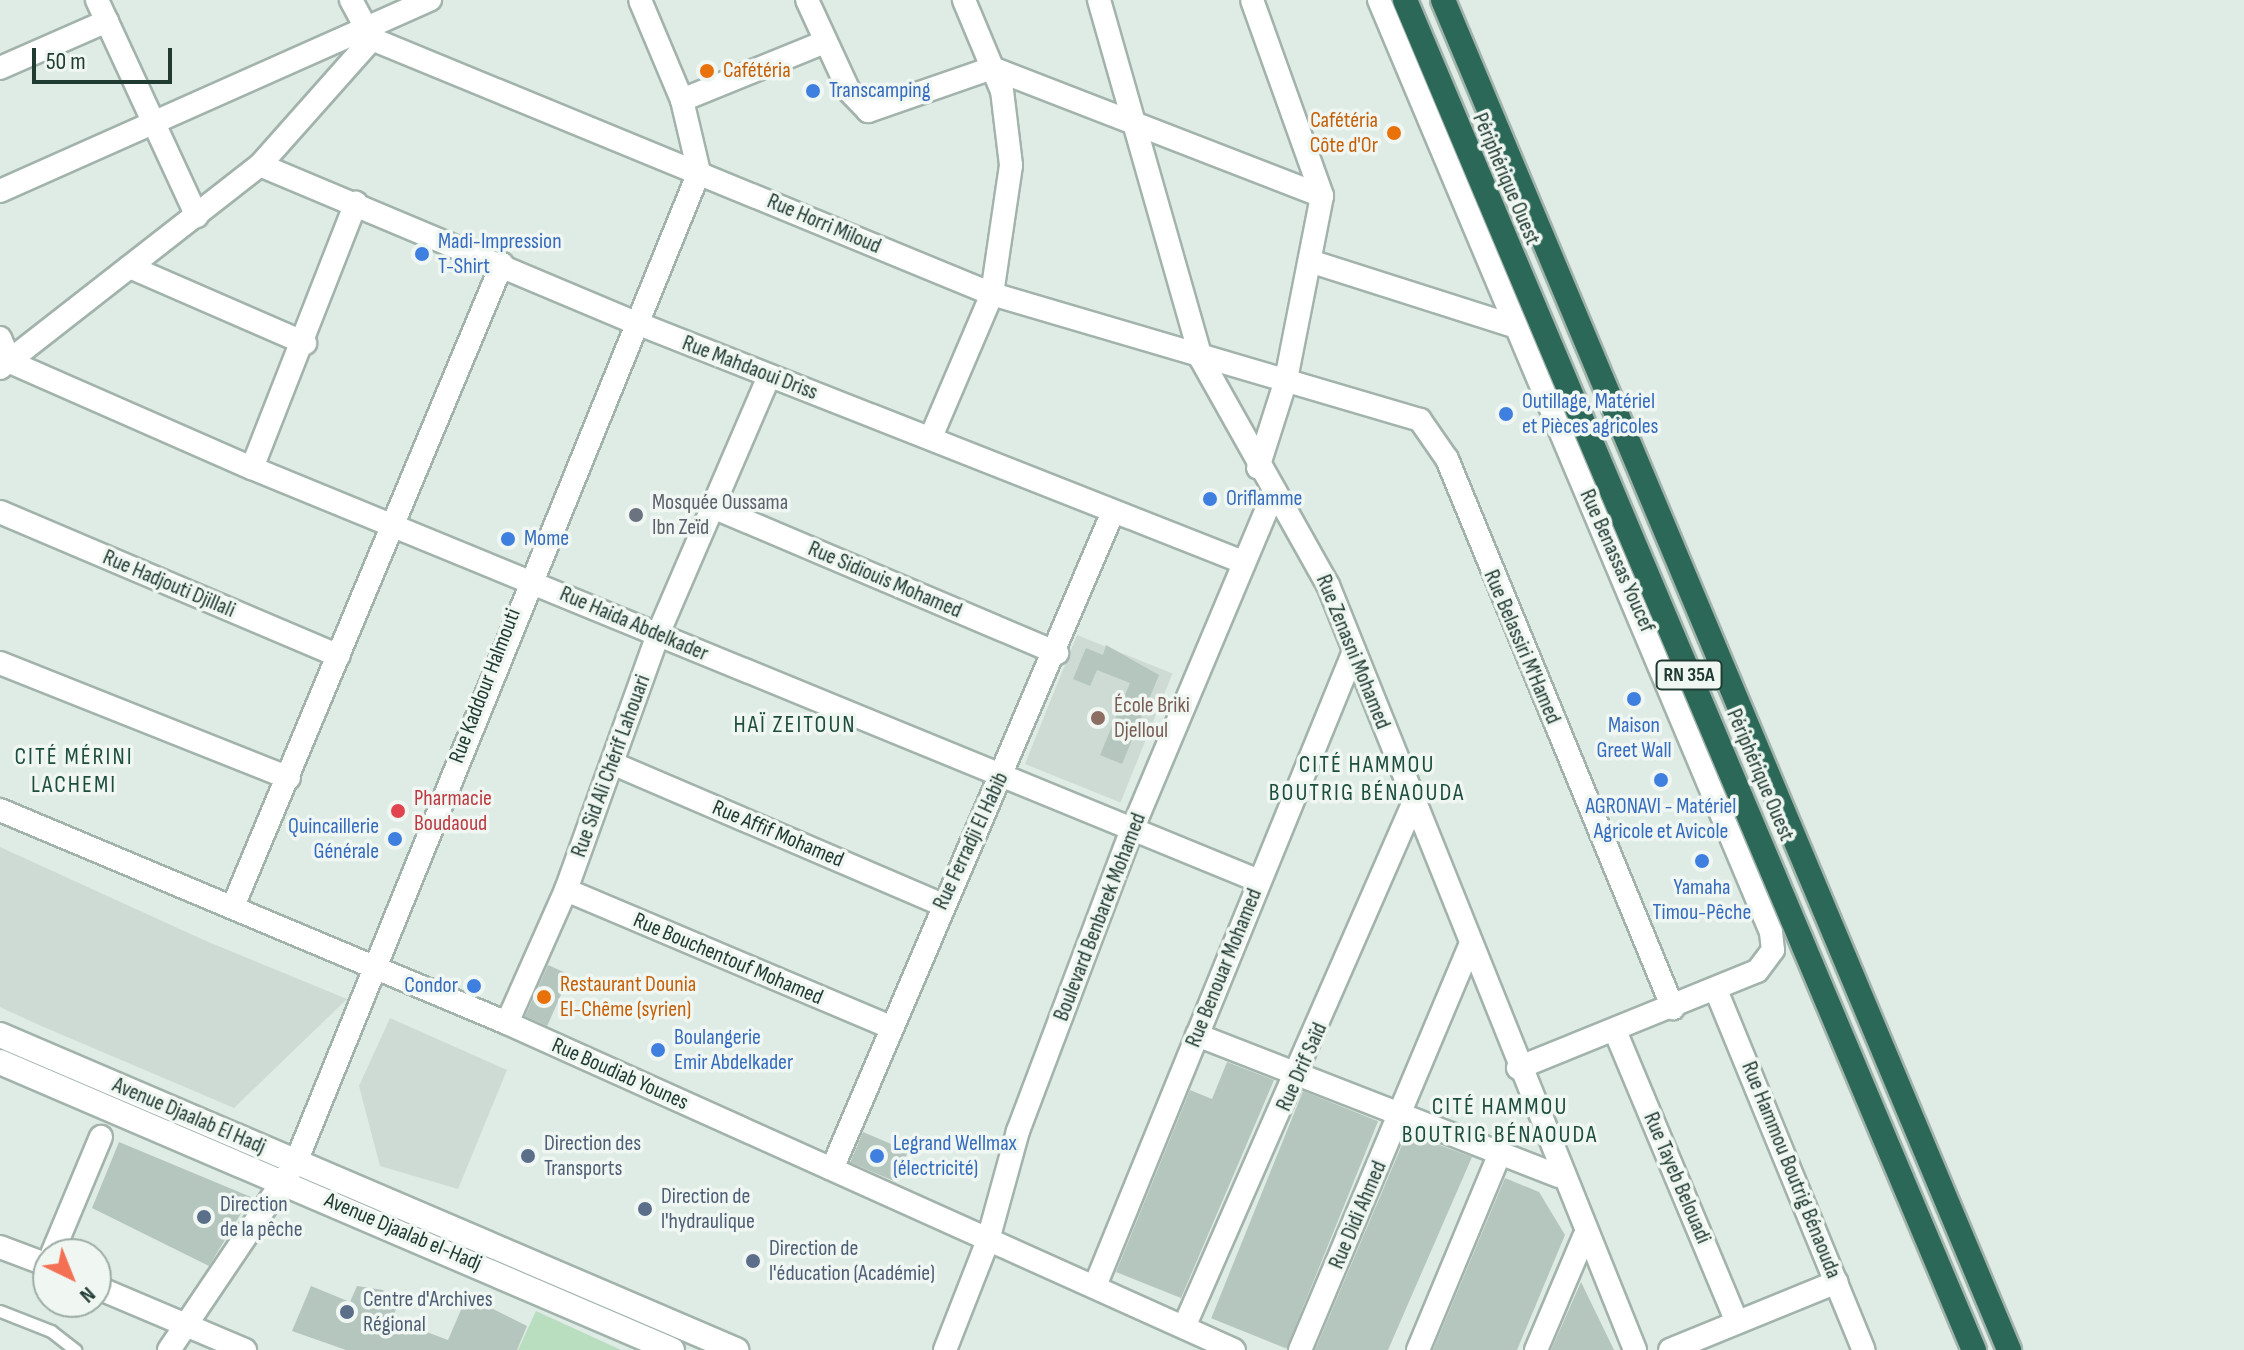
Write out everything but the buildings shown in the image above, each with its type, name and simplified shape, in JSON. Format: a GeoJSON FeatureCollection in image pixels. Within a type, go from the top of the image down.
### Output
{"type":"FeatureCollection","features":[{"type":"Feature","properties":{"kind":"highway","name":"Périphérique Ouest"},"geometry":{"type":"LineString","coordinates":[[1405,0],[1974,1350]]}},
{"type":"Feature","properties":{"kind":"highway","name":"Périphérique Ouest"},"geometry":{"type":"LineString","coordinates":[[1443,0],[2009,1350]]}},
{"type":"Feature","properties":{"kind":"main road","name":"Avenue Djaalab El Hadj"},"geometry":{"type":"LineString","coordinates":[[0,1035],[290,1171],[378,1194]]}},
{"type":"Feature","properties":{"kind":"main road","name":"Avenue Djaalab el-Hadj"},"geometry":{"type":"LineString","coordinates":[[0,1062],[290,1171],[672,1350]]}},
{"type":"Feature","properties":{"kind":"main road","name":"Avenue Djaalab el-Hadj"},"geometry":{"type":"LineString","coordinates":[[378,1194],[736,1350]]}},
{"type":"Feature","properties":{"kind":"street"},"geometry":{"type":"LineString","coordinates":[[351,0],[367,34]]}},
{"type":"Feature","properties":{"kind":"street"},"geometry":{"type":"LineString","coordinates":[[0,191],[151,122],[367,34],[430,0]]}},
{"type":"Feature","properties":{"kind":"street"},"geometry":{"type":"LineString","coordinates":[[640,0],[682,100],[699,172]]}},
{"type":"Feature","properties":{"kind":"street"},"geometry":{"type":"LineString","coordinates":[[807,0],[825,42],[868,111],[992,68],[1322,196]]}},
{"type":"Feature","properties":{"kind":"street"},"geometry":{"type":"LineString","coordinates":[[931,437],[992,294],[1011,165],[992,68],[964,0]]}},
{"type":"Feature","properties":{"kind":"street","name":"Rue Zenasni Mohamed"},"geometry":{"type":"LineString","coordinates":[[1099,0],[1129,123],[1201,359],[1258,468],[1328,585],[1559,1176],[1635,1350]]}},
{"type":"Feature","properties":{"kind":"street"},"geometry":{"type":"LineString","coordinates":[[1252,0],[1322,196],[1313,262],[1286,380],[1258,468]]}},
{"type":"Feature","properties":{"kind":"street","name":"Rue Benassas Youcef"},"geometry":{"type":"LineString","coordinates":[[1379,0],[1771,932],[1767,962],[1716,990],[1616,1033],[1518,1068]]}},
{"type":"Feature","properties":{"kind":"street"},"geometry":{"type":"LineString","coordinates":[[0,68],[102,10],[151,122],[197,216]]}},
{"type":"Feature","properties":{"kind":"street"},"geometry":{"type":"LineString","coordinates":[[0,338],[5,365],[260,165],[367,34]]}},
{"type":"Feature","properties":{"kind":"street","name":"Rue Horri Miloud"},"geometry":{"type":"LineString","coordinates":[[367,34],[992,294],[1201,359],[1286,380]]}},
{"type":"Feature","properties":{"kind":"street"},"geometry":{"type":"LineString","coordinates":[[682,100],[825,42]]}},
{"type":"Feature","properties":{"kind":"street","name":"Rue Mahdaoui Driss"},"geometry":{"type":"LineString","coordinates":[[260,165],[634,322],[931,437],[1112,514],[1243,562]]}},
{"type":"Feature","properties":{"kind":"street","name":"Rue Kaddour Halmouti"},"geometry":{"type":"LineString","coordinates":[[169,1350],[290,1171],[374,969],[527,580],[699,172]]}},
{"type":"Feature","properties":{"kind":"street"},"geometry":{"type":"LineString","coordinates":[[252,468],[305,343],[356,203]]}},
{"type":"Feature","properties":{"kind":"street"},"geometry":{"type":"LineString","coordinates":[[1313,262],[1514,326]]}},
{"type":"Feature","properties":{"kind":"street"},"geometry":{"type":"LineString","coordinates":[[234,904],[502,264]]}},
{"type":"Feature","properties":{"kind":"street"},"geometry":{"type":"LineString","coordinates":[[130,267],[305,343]]}},
{"type":"Feature","properties":{"kind":"street","name":"Rue Haida Abdelkader"},"geometry":{"type":"LineString","coordinates":[[5,365],[1001,779],[1259,881]]}},
{"type":"Feature","properties":{"kind":"street","name":"Rue Sid Ali Chérif Lahouari"},"geometry":{"type":"LineString","coordinates":[[507,1023],[566,890],[614,764],[658,634],[769,376]]}},
{"type":"Feature","properties":{"kind":"street","name":"Rue Belassiri M'Hamed"},"geometry":{"type":"LineString","coordinates":[[1286,380],[1420,420],[1438,440],[1673,1008]]}},
{"type":"Feature","properties":{"kind":"street","name":"Boulevard Benbarek Mohamed"},"geometry":{"type":"LineString","coordinates":[[945,1350],[988,1240],[1018,1131],[1132,830],[1274,492]]}},
{"type":"Feature","properties":{"kind":"street","name":"Rue Sidiouis Mohamed"},"geometry":{"type":"LineString","coordinates":[[713,507],[1057,653]]}},
{"type":"Feature","properties":{"kind":"street","name":"Rue Hadjouti Djillali"},"geometry":{"type":"LineString","coordinates":[[0,512],[339,656]]}},
{"type":"Feature","properties":{"kind":"street","name":"Rue Ferradji El Habib"},"geometry":{"type":"LineString","coordinates":[[832,1169],[941,904],[1057,653],[1112,514]]}},
{"type":"Feature","properties":{"kind":"street","name":"Rue Benouar Mohamed"},"geometry":{"type":"LineString","coordinates":[[1095,1286],[1354,651]]}},
{"type":"Feature","properties":{"kind":"street"},"geometry":{"type":"LineString","coordinates":[[0,663],[289,778]]}},
{"type":"Feature","properties":{"kind":"street","name":"Rue Affif Mohamed"},"geometry":{"type":"LineString","coordinates":[[614,764],[941,904]]}},
{"type":"Feature","properties":{"kind":"street","name":"Rue Drif Saïd"},"geometry":{"type":"LineString","coordinates":[[1184,1327],[1299,1075],[1413,804]]}},
{"type":"Feature","properties":{"kind":"street","name":"Rue Boudiab Younes"},"geometry":{"type":"LineString","coordinates":[[0,810],[234,904],[374,969],[507,1023],[1234,1350]]}},
{"type":"Feature","properties":{"kind":"street","name":"Rue Bouchentouf Mohamed"},"geometry":{"type":"LineString","coordinates":[[566,890],[890,1027]]}},
{"type":"Feature","properties":{"kind":"street","name":"Rue Didi Ahmed"},"geometry":{"type":"LineString","coordinates":[[1300,1350],[1401,1117],[1470,946]]}},
{"type":"Feature","properties":{"kind":"street","name":"Rue Hammou Boutrig Bénaouda"},"geometry":{"type":"LineString","coordinates":[[1716,990],[1864,1350]]}},
{"type":"Feature","properties":{"kind":"street","name":"Rue Tayeb Belouadi"},"geometry":{"type":"LineString","coordinates":[[1616,1033],[1737,1322]]}},
{"type":"Feature","properties":{"kind":"street"},"geometry":{"type":"LineString","coordinates":[[1197,1035],[1559,1176]]}},
{"type":"Feature","properties":{"kind":"street"},"geometry":{"type":"LineString","coordinates":[[59,1238],[101,1137]]}},
{"type":"Feature","properties":{"kind":"street"},"geometry":{"type":"LineString","coordinates":[[1418,1350],[1500,1153]]}},
{"type":"Feature","properties":{"kind":"street"},"geometry":{"type":"LineString","coordinates":[[1536,1350],[1584,1237]]}},
{"type":"Feature","properties":{"kind":"street"},"geometry":{"type":"LineString","coordinates":[[0,1247],[32,1258]]}},
{"type":"Feature","properties":{"kind":"street"},"geometry":{"type":"LineString","coordinates":[[1670,1350],[1837,1282]]}},
{"type":"Feature","properties":{"kind":"street"},"geometry":{"type":"LineString","coordinates":[[112,1294],[245,1350]]}},
{"type":"Feature","properties":{"kind":"lane"},"geometry":{"type":"LineString","coordinates":[[0,1311],[51,1331],[75,1350]]}},
{"type":"Feature","properties":{"kind":"shaded area","name":"École Briki Djelloul"},"geometry":{"type":"Polygon","coordinates":[[[1077,635],[1172,674],[1120,802],[1025,764],[1077,635]]]}},
{"type":"Feature","properties":{"kind":"shaded area"},"geometry":{"type":"Polygon","coordinates":[[[0,847],[206,941],[347,999],[234,1108],[39,1025],[0,1007],[0,847]]]}},
{"type":"Feature","properties":{"kind":"shaded area"},"geometry":{"type":"Polygon","coordinates":[[[390,1018],[507,1070],[458,1189],[380,1166],[359,1086],[390,1018]]]}},
{"type":"Feature","properties":{"kind":"green space"},"geometry":{"type":"Polygon","coordinates":[[[536,1311],[621,1350],[518,1350],[536,1311]]]}},
{"type":"Feature","properties":{"kind":"place","name":"Cafétéria"},"geometry":{"type":"Point","coordinates":[707,71]}},
{"type":"Feature","properties":{"kind":"place","name":"Transcamping"},"geometry":{"type":"Point","coordinates":[813,91]}},
{"type":"Feature","properties":{"kind":"place","name":"Cafétéria Côte d'Or"},"geometry":{"type":"Point","coordinates":[1394,133]}},
{"type":"Feature","properties":{"kind":"place","name":"Madi-Impression T-Shirt"},"geometry":{"type":"Point","coordinates":[422,254]}},
{"type":"Feature","properties":{"kind":"place","name":"Outillage, Matériel et Pièces agricoles"},"geometry":{"type":"Point","coordinates":[1506,414]}},
{"type":"Feature","properties":{"kind":"place","name":"Oriflamme"},"geometry":{"type":"Point","coordinates":[1210,499]}},
{"type":"Feature","properties":{"kind":"place","name":"Mosquée Oussama Ibn Zeïd"},"geometry":{"type":"Point","coordinates":[636,515]}},
{"type":"Feature","properties":{"kind":"place","name":"Mome"},"geometry":{"type":"Point","coordinates":[508,539]}},
{"type":"Feature","properties":{"kind":"place","name":"Maison Greet Wall"},"geometry":{"type":"Point","coordinates":[1634,699]}},
{"type":"Feature","properties":{"kind":"place","name":"École Briki Djelloul"},"geometry":{"type":"Point","coordinates":[1098,718]}},
{"type":"Feature","properties":{"kind":"place","name":"AGRONAVI - Matériel Agricole et Avicole"},"geometry":{"type":"Point","coordinates":[1661,780]}},
{"type":"Feature","properties":{"kind":"place","name":"Pharmacie Boudaoud"},"geometry":{"type":"Point","coordinates":[398,811]}},
{"type":"Feature","properties":{"kind":"place","name":"Quincaillerie Générale"},"geometry":{"type":"Point","coordinates":[395,839]}},
{"type":"Feature","properties":{"kind":"place","name":"Yamaha Timou-Pêche"},"geometry":{"type":"Point","coordinates":[1702,861]}},
{"type":"Feature","properties":{"kind":"place","name":"Condor"},"geometry":{"type":"Point","coordinates":[474,986]}},
{"type":"Feature","properties":{"kind":"place","name":"Restaurant Dounia El-Chême (syrien)"},"geometry":{"type":"Point","coordinates":[544,997]}},
{"type":"Feature","properties":{"kind":"place","name":"Boulangerie Emir Abdelkader"},"geometry":{"type":"Point","coordinates":[658,1050]}},
{"type":"Feature","properties":{"kind":"place","name":"Direction des Transports"},"geometry":{"type":"Point","coordinates":[528,1156]}},
{"type":"Feature","properties":{"kind":"place","name":"Legrand Wellmax (électricité)"},"geometry":{"type":"Point","coordinates":[877,1156]}},
{"type":"Feature","properties":{"kind":"place","name":"Direction de l'hydraulique"},"geometry":{"type":"Point","coordinates":[645,1209]}},
{"type":"Feature","properties":{"kind":"place","name":"Direction de la pêche"},"geometry":{"type":"Point","coordinates":[204,1217]}},
{"type":"Feature","properties":{"kind":"place","name":"Direction de l'éducation (Académie)"},"geometry":{"type":"Point","coordinates":[753,1261]}},
{"type":"Feature","properties":{"kind":"place","name":"Centre d'Archives Régional"},"geometry":{"type":"Point","coordinates":[347,1312]}},
{"type":"Feature","properties":{"kind":"district","name":"HAÏ ZEITOUN"},"geometry":{"type":"Point","coordinates":[795,725]}},
{"type":"Feature","properties":{"kind":"district","name":"CITÉ MÉRINI LACHEMI"},"geometry":{"type":"Point","coordinates":[74,771]}},
{"type":"Feature","properties":{"kind":"district","name":"CITÉ HAMMOU BOUTRIG BÉNAOUDA"},"geometry":{"type":"Point","coordinates":[1367,779]}},
{"type":"Feature","properties":{"kind":"district","name":"CITÉ HAMMOU BOUTRIG BÉNAOUDA"},"geometry":{"type":"Point","coordinates":[1500,1121]}}]}
